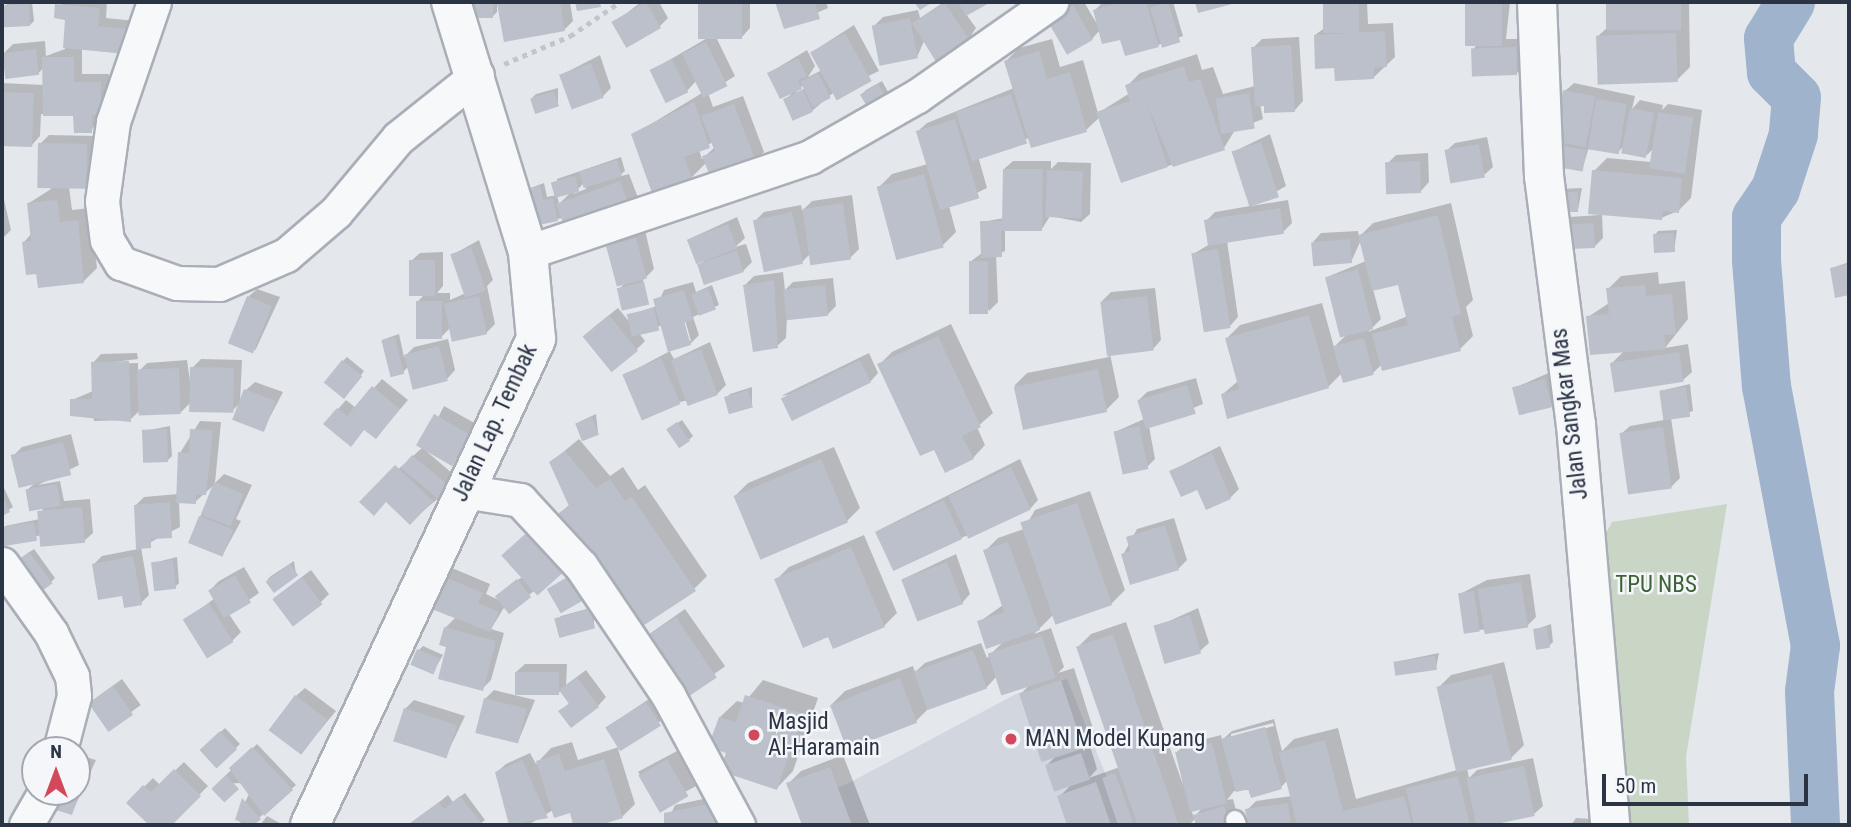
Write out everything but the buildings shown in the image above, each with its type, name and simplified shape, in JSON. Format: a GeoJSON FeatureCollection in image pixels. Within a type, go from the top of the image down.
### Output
{"type":"FeatureCollection","features":[{"type":"Feature","properties":{"kind":"street"},"geometry":{"type":"LineString","coordinates":[[154,2],[113,122],[102,201],[107,240],[121,262],[177,283],[219,284],[286,255],[336,212],[398,138],[477,75]]}},
{"type":"Feature","properties":{"kind":"street","name":"Jalan Lap. Tembak"},"geometry":{"type":"LineString","coordinates":[[310,825],[536,338],[528,252],[477,75],[451,2]]}},
{"type":"Feature","properties":{"kind":"street"},"geometry":{"type":"LineString","coordinates":[[528,252],[810,157],[917,96],[1018,12],[1051,2]]}},
{"type":"Feature","properties":{"kind":"street","name":"Jalan Sangkar Mas"},"geometry":{"type":"LineString","coordinates":[[1537,2],[1544,176],[1576,425],[1611,825]]}},
{"type":"Feature","properties":{"kind":"street"},"geometry":{"type":"LineString","coordinates":[[463,491],[520,500],[581,566],[668,695],[738,825]]}},
{"type":"Feature","properties":{"kind":"street"},"geometry":{"type":"LineString","coordinates":[[2,564],[51,633],[72,676],[75,696],[64,736]]}},
{"type":"Feature","properties":{"kind":"street"},"geometry":{"type":"LineString","coordinates":[[26,825],[37,806]]}},
{"type":"Feature","properties":{"kind":"path"},"geometry":{"type":"LineString","coordinates":[[477,75],[570,36],[620,2]]}},
{"type":"Feature","properties":{"kind":"shaded area","name":"MAN Model Kupang"},"geometry":{"type":"Polygon","coordinates":[[[1067,679],[1126,825],[806,825],[799,802],[847,784],[1016,694],[1067,679]]]}},
{"type":"Feature","properties":{"kind":"green space","name":"TPU NBS"},"geometry":{"type":"Polygon","coordinates":[[[1727,504],[1686,757],[1689,825],[1614,825],[1603,539],[1612,522],[1727,504]]]}},
{"type":"Feature","properties":{"kind":"waterway"},"geometry":{"type":"LineString","coordinates":[[1790,2],[1768,38],[1771,72],[1796,97],[1793,134],[1775,189],[1756,217],[1756,260],[1766,386],[1815,645],[1809,691],[1815,825]]}},
{"type":"Feature","properties":{"kind":"place","name":"Masjid Al-Haramain"},"geometry":{"type":"Point","coordinates":[754,735]}},
{"type":"Feature","properties":{"kind":"place","name":"MAN Model Kupang"},"geometry":{"type":"Point","coordinates":[1011,739]}}]}
